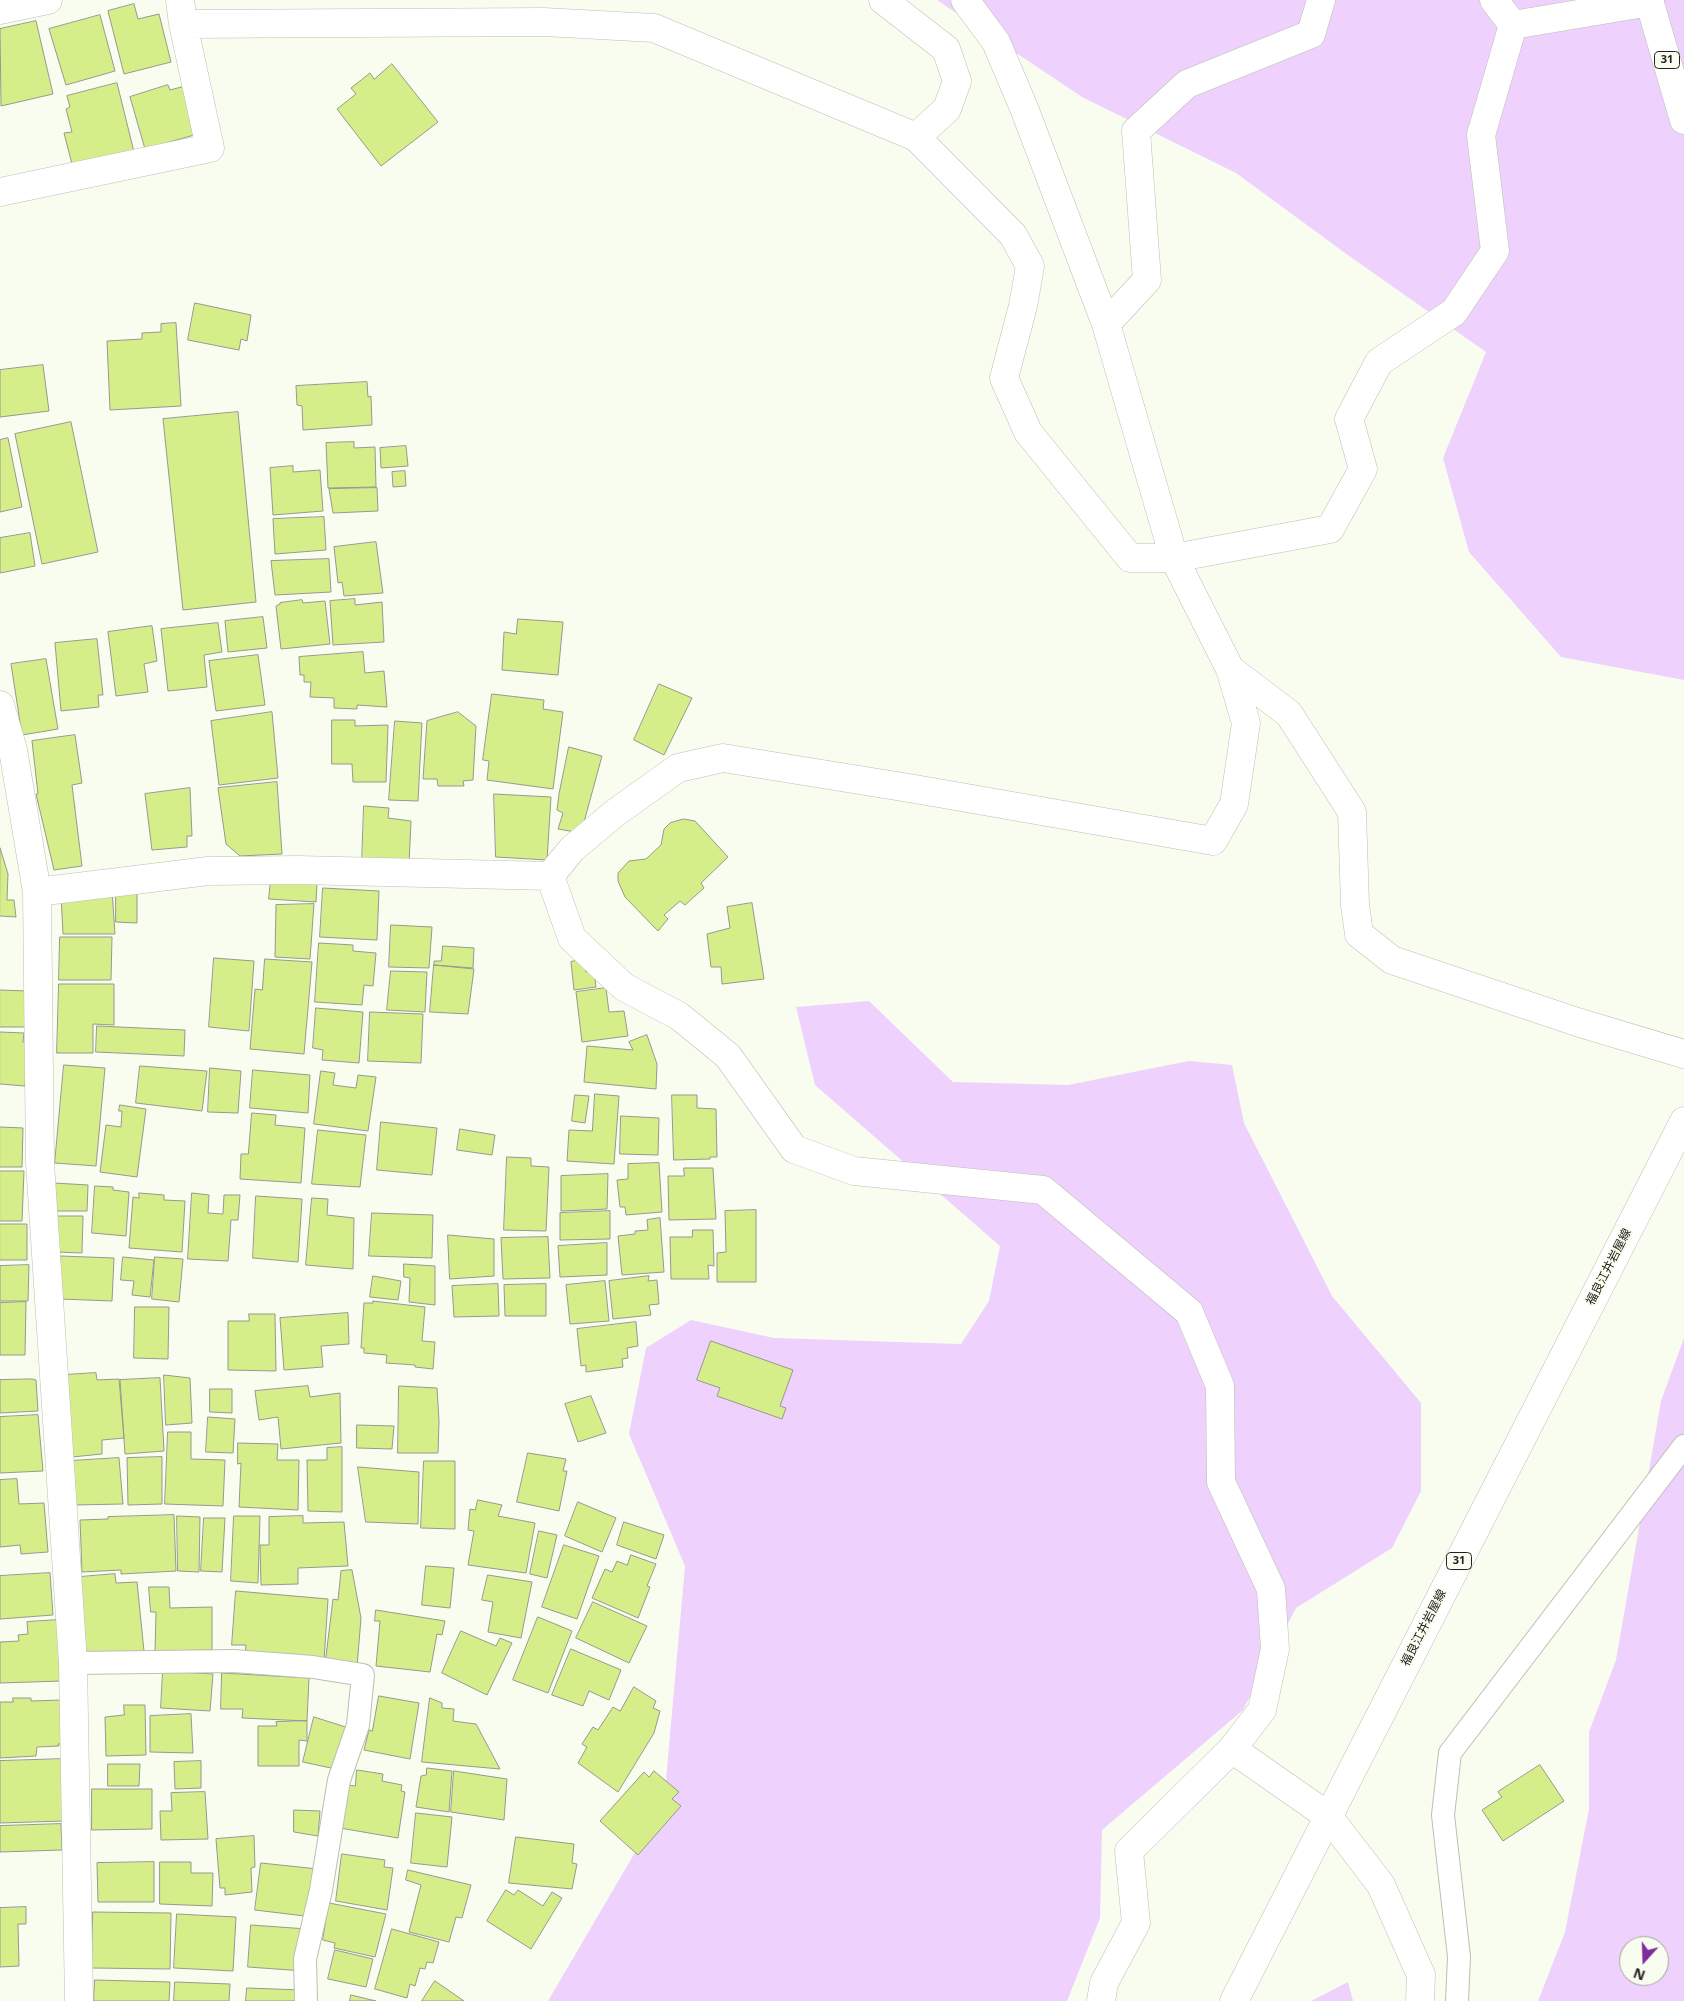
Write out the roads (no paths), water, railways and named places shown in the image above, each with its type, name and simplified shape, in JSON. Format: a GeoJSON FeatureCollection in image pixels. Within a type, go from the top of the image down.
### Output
{"type":"FeatureCollection","features":[{"type":"Feature","properties":{"kind":"street"},"geometry":{"type":"LineString","coordinates":[[0,10],[48,0]]}},
{"type":"Feature","properties":{"kind":"street"},"geometry":{"type":"LineString","coordinates":[[883,0],[946,49],[958,81],[947,109],[916,137]]}},
{"type":"Feature","properties":{"kind":"street"},"geometry":{"type":"LineString","coordinates":[[550,876],[572,849],[615,814],[678,768],[723,758],[915,789],[1213,841],[1234,804],[1246,723],[1230,669],[1174,558],[1106,324],[1024,108],[996,42],[965,0]]}},
{"type":"Feature","properties":{"kind":"street"},"geometry":{"type":"LineString","coordinates":[[1106,324],[1147,280],[1136,131],[1187,84],[1311,34],[1321,0]]}},
{"type":"Feature","properties":{"kind":"street"},"geometry":{"type":"LineString","coordinates":[[1494,0],[1513,25]]}},
{"type":"Feature","properties":{"kind":"street"},"geometry":{"type":"LineString","coordinates":[[1513,25],[1650,1]]}},
{"type":"Feature","properties":{"kind":"street","name":"31"},"geometry":{"type":"LineString","coordinates":[[1650,1],[1684,120]]}},
{"type":"Feature","properties":{"kind":"street"},"geometry":{"type":"LineString","coordinates":[[0,192],[210,148],[182,12],[544,22],[654,28],[916,137],[1013,235],[1030,266],[1023,306],[1004,378],[1028,432],[1130,558],[1174,558],[1330,529],[1363,469],[1348,419],[1379,362],[1454,312],[1495,251],[1481,135],[1513,25]]}},
{"type":"Feature","properties":{"kind":"street"},"geometry":{"type":"LineString","coordinates":[[1230,669],[1288,714],[1352,812],[1355,905],[1359,934],[1392,960],[1577,1022],[1684,1054]]}},
{"type":"Feature","properties":{"kind":"street"},"geometry":{"type":"LineString","coordinates":[[0,705],[13,750],[37,892],[40,1163],[73,1663],[79,2001]]}},
{"type":"Feature","properties":{"kind":"street"},"geometry":{"type":"LineString","coordinates":[[37,892],[208,871],[298,870],[550,876]]}},
{"type":"Feature","properties":{"kind":"street"},"geometry":{"type":"LineString","coordinates":[[550,876],[572,938],[624,987],[680,1016],[728,1056],[794,1149],[854,1171],[1043,1190],[1188,1312],[1220,1386],[1220,1482],[1271,1589],[1275,1649],[1262,1710],[1232,1749],[1130,1851],[1136,1923],[1104,1983],[1101,2001]]}},
{"type":"Feature","properties":{"kind":"street","name":"福良江井岩屋線"},"geometry":{"type":"LineString","coordinates":[[1234,2001],[1684,1121]]}},
{"type":"Feature","properties":{"kind":"street"},"geometry":{"type":"LineString","coordinates":[[1232,1749],[1328,1816],[1380,1885],[1421,1975],[1420,2001]]}},
{"type":"Feature","properties":{"kind":"lane"},"geometry":{"type":"LineString","coordinates":[[1457,2001],[1460,1957],[1442,1815],[1450,1753],[1684,1446]]}},
{"type":"Feature","properties":{"kind":"lane"},"geometry":{"type":"LineString","coordinates":[[73,1663],[234,1660],[314,1667],[363,1675],[358,1725],[339,1780],[321,1890],[305,1959],[306,2001]]}}]}
